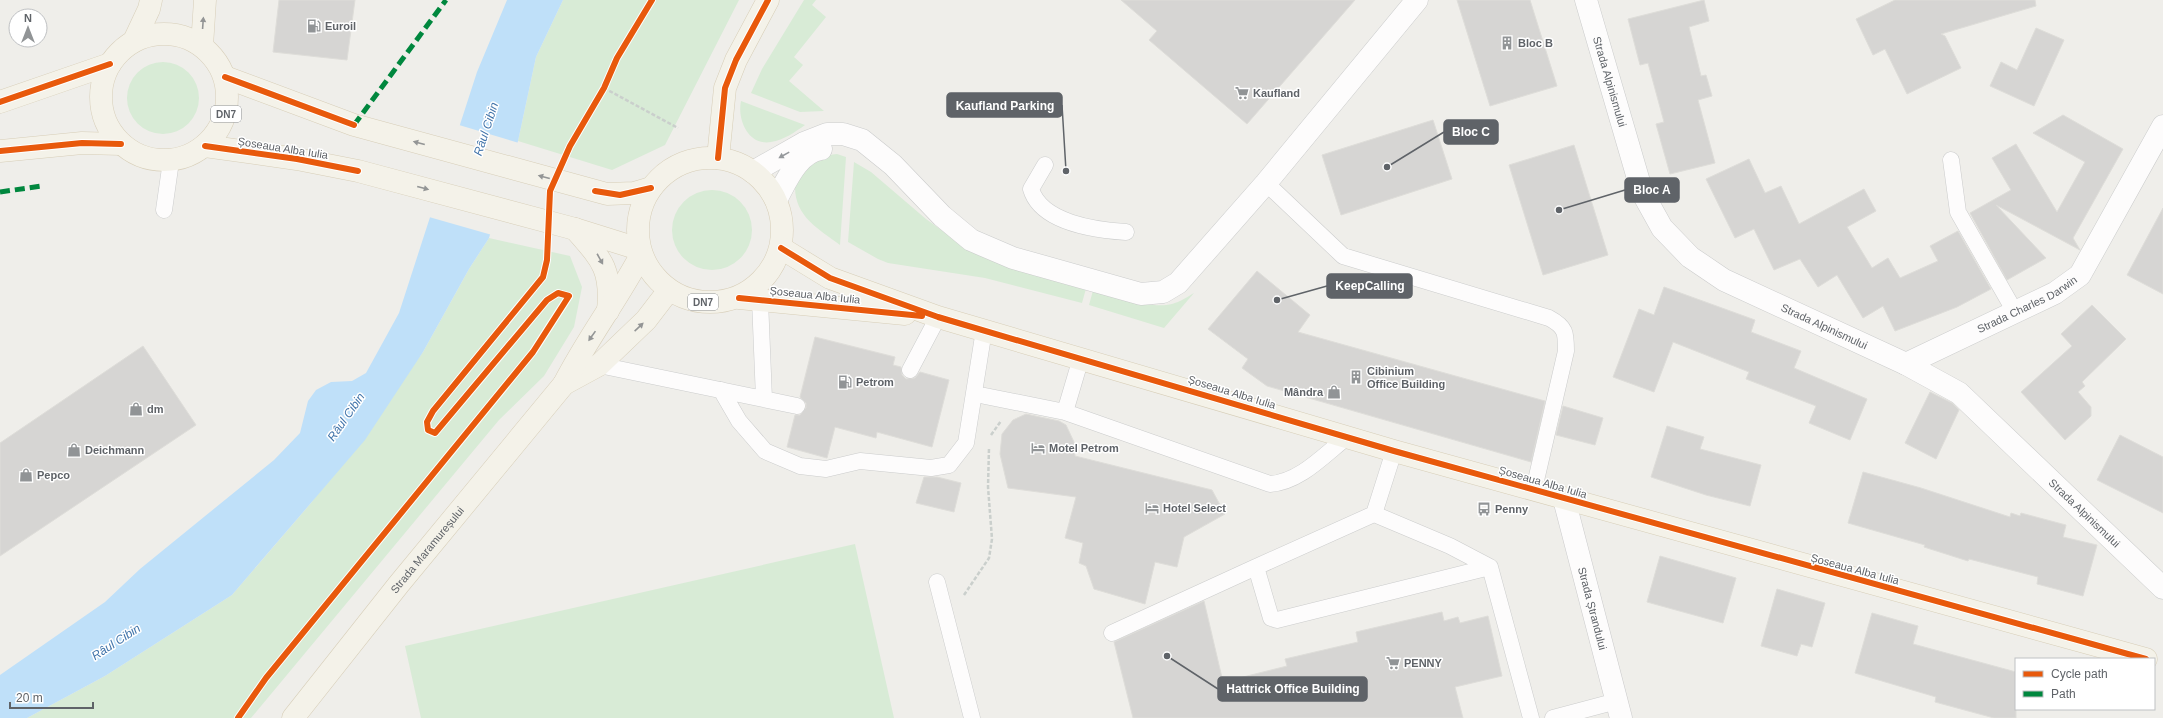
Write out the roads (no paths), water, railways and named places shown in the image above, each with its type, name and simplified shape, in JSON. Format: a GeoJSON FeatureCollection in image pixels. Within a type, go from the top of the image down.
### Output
{"type":"FeatureCollection","features":[{"type":"Feature","properties":{"kind":"main road"},"geometry":{"type":"LineString","coordinates":[[134,41],[149,8],[151,0]]}},
{"type":"Feature","properties":{"kind":"main road"},"geometry":{"type":"LineString","coordinates":[[202,46],[205,0]]}},
{"type":"Feature","properties":{"kind":"main road"},"geometry":{"type":"LineString","coordinates":[[718,158],[725,88],[736,60],[768,0]]}},
{"type":"Feature","properties":{"kind":"main road","name":"DN7"},"geometry":{"type":"LineString","coordinates":[[169,34],[186,38],[202,46],[216,60],[225,77],[228,96],[226,115],[218,132],[205,146],[189,156],[171,160],[153,160],[136,154],[121,144],[110,131],[105,120],[100,98],[102,81],[110,64],[120,52],[134,41],[151,35],[169,34]]}},
{"type":"Feature","properties":{"kind":"main road","name":"DN7"},"geometry":{"type":"LineString","coordinates":[[0,102],[110,64]]}},
{"type":"Feature","properties":{"kind":"main road"},"geometry":{"type":"LineString","coordinates":[[225,77],[354,125],[595,191],[620,195],[651,188]]}},
{"type":"Feature","properties":{"kind":"main road"},"geometry":{"type":"LineString","coordinates":[[0,151],[82,143],[121,144]]}},
{"type":"Feature","properties":{"kind":"main road","name":"Șoseaua Alba Iulia"},"geometry":{"type":"LineString","coordinates":[[205,146],[297,159],[358,171],[575,229],[640,252]]}},
{"type":"Feature","properties":{"kind":"main road","name":"DN7"},"geometry":{"type":"LineString","coordinates":[[718,158],[736,163],[753,172],[766,185],[776,200],[781,215],[781,248],[764,278],[738,298],[708,303],[688,300],[669,290],[652,275],[640,252],[637,228],[641,206],[651,188],[664,174],[680,164],[699,159],[718,158]]}},
{"type":"Feature","properties":{"kind":"main road"},"geometry":{"type":"LineString","coordinates":[[575,229],[599,256],[608,276],[610,292],[608,313]]}},
{"type":"Feature","properties":{"kind":"main road","name":"Șoseaua Alba Iulia"},"geometry":{"type":"LineString","coordinates":[[781,248],[830,278],[938,317],[1394,451],[2142,658]]}},
{"type":"Feature","properties":{"kind":"main road","name":"Strada Maramureșului"},"geometry":{"type":"LineString","coordinates":[[293,718],[400,584],[564,384],[580,353],[608,313],[640,252]]}},
{"type":"Feature","properties":{"kind":"main road","name":"Strada Maramureșului"},"geometry":{"type":"LineString","coordinates":[[564,384],[599,365],[646,320],[669,290]]}},
{"type":"Feature","properties":{"kind":"main road","name":"Șoseaua Alba Iulia"},"geometry":{"type":"LineString","coordinates":[[738,298],[938,317]]}},
{"type":"Feature","properties":{"kind":"street"},"geometry":{"type":"LineString","coordinates":[[753,172],[804,143],[827,134],[843,134],[862,140],[893,165],[942,216],[971,240],[1013,258],[1141,294],[1163,292],[1178,283],[1266,183],[1417,0]]}},
{"type":"Feature","properties":{"kind":"street","name":"Strada Alpinismului"},"geometry":{"type":"LineString","coordinates":[[1586,0],[1633,167],[1642,192],[1662,228],[1690,257],[1724,280],[1906,364],[1959,393],[2163,588]]}},
{"type":"Feature","properties":{"kind":"street","name":"Strada Charles Darwin"},"geometry":{"type":"LineString","coordinates":[[1906,364],[2055,293],[2080,275],[2163,126]]}},
{"type":"Feature","properties":{"kind":"street"},"geometry":{"type":"LineString","coordinates":[[776,200],[795,166],[804,157],[815,150],[843,148],[893,165]]}},
{"type":"Feature","properties":{"kind":"street","name":"Strada Ștrandului"},"geometry":{"type":"LineString","coordinates":[[1564,499],[1619,710]]}},
{"type":"Feature","properties":{"kind":"lane"},"geometry":{"type":"LineString","coordinates":[[164,210],[171,160]]}},
{"type":"Feature","properties":{"kind":"lane"},"geometry":{"type":"LineString","coordinates":[[1950,160],[1958,212],[2015,312]]}},
{"type":"Feature","properties":{"kind":"lane"},"geometry":{"type":"LineString","coordinates":[[1045,165],[1031,189],[1034,199],[1045,210],[1071,222],[1103,231],[1126,232]]}},
{"type":"Feature","properties":{"kind":"lane"},"geometry":{"type":"LineString","coordinates":[[1266,183],[1343,256],[1549,318],[1560,324],[1566,336],[1566,351],[1534,489]]}},
{"type":"Feature","properties":{"kind":"lane"},"geometry":{"type":"LineString","coordinates":[[760,300],[764,399]]}},
{"type":"Feature","properties":{"kind":"lane"},"geometry":{"type":"LineString","coordinates":[[910,370],[938,317]]}},
{"type":"Feature","properties":{"kind":"lane"},"geometry":{"type":"LineString","coordinates":[[721,390],[739,421],[765,451],[800,466],[826,469],[860,461],[931,468],[949,465],[966,443],[984,330]]}},
{"type":"Feature","properties":{"kind":"lane"},"geometry":{"type":"LineString","coordinates":[[1065,412],[1081,358]]}},
{"type":"Feature","properties":{"kind":"lane"},"geometry":{"type":"LineString","coordinates":[[599,365],[797,406]]}},
{"type":"Feature","properties":{"kind":"lane"},"geometry":{"type":"LineString","coordinates":[[975,394],[1065,412],[1270,484],[1281,483],[1299,475],[1347,437]]}},
{"type":"Feature","properties":{"kind":"lane"},"geometry":{"type":"LineString","coordinates":[[1374,514],[1394,451]]}},
{"type":"Feature","properties":{"kind":"lane"},"geometry":{"type":"LineString","coordinates":[[1112,633],[1374,514],[1450,546],[1490,567],[1531,718]]}},
{"type":"Feature","properties":{"kind":"lane"},"geometry":{"type":"LineString","coordinates":[[1256,567],[1271,618],[1277,620],[1490,567]]}},
{"type":"Feature","properties":{"kind":"lane"},"geometry":{"type":"LineString","coordinates":[[937,582],[948,619],[972,718]]}},
{"type":"Feature","properties":{"kind":"lane"},"geometry":{"type":"LineString","coordinates":[[1553,718],[1619,710]]}},
{"type":"Feature","properties":{"kind":"water","name":"Râul Cibin"},"geometry":{"type":"Polygon","coordinates":[[[507,0],[563,0],[536,57],[518,141],[489,238],[469,269],[423,352],[365,440],[232,595],[105,676],[27,718],[0,718],[0,675],[105,602],[140,569],[274,460],[300,433],[308,401],[316,390],[331,382],[352,381],[366,373],[399,313],[477,72],[507,0]]]}},
{"type":"Feature","properties":{"kind":"place","name":"Euroil"},"geometry":{"type":"Point","coordinates":[314,26]}},
{"type":"Feature","properties":{"kind":"place","name":"Bloc B"},"geometry":{"type":"Point","coordinates":[1507,43]}},
{"type":"Feature","properties":{"kind":"place","name":"Kaufland"},"geometry":{"type":"Point","coordinates":[1242,93]}},
{"type":"Feature","properties":{"kind":"place","name":"Bloc C"},"geometry":{"type":"Point","coordinates":[1387,167]}},
{"type":"Feature","properties":{"kind":"place","name":"Kaufland Parking"},"geometry":{"type":"Point","coordinates":[1066,171]}},
{"type":"Feature","properties":{"kind":"place","name":"Bloc A"},"geometry":{"type":"Point","coordinates":[1559,210]}},
{"type":"Feature","properties":{"kind":"place","name":"KeepCalling"},"geometry":{"type":"Point","coordinates":[1277,300]}},
{"type":"Feature","properties":{"kind":"place","name":"Cibinium Office Building"},"geometry":{"type":"Point","coordinates":[1356,377]}},
{"type":"Feature","properties":{"kind":"place","name":"Petrom"},"geometry":{"type":"Point","coordinates":[845,382]}},
{"type":"Feature","properties":{"kind":"place","name":"Mândra"},"geometry":{"type":"Point","coordinates":[1334,392]}},
{"type":"Feature","properties":{"kind":"place","name":"dm"},"geometry":{"type":"Point","coordinates":[136,409]}},
{"type":"Feature","properties":{"kind":"place","name":"Motel Petrom"},"geometry":{"type":"Point","coordinates":[1038,448]}},
{"type":"Feature","properties":{"kind":"place","name":"Deichmann"},"geometry":{"type":"Point","coordinates":[74,450]}},
{"type":"Feature","properties":{"kind":"place","name":"Pepco"},"geometry":{"type":"Point","coordinates":[26,475]}},
{"type":"Feature","properties":{"kind":"place","name":"Hotel Select"},"geometry":{"type":"Point","coordinates":[1152,508]}},
{"type":"Feature","properties":{"kind":"place","name":"Penny"},"geometry":{"type":"Point","coordinates":[1484,509]}},
{"type":"Feature","properties":{"kind":"place","name":"Hattrick Office Building"},"geometry":{"type":"Point","coordinates":[1167,656]}},
{"type":"Feature","properties":{"kind":"place","name":"PENNY"},"geometry":{"type":"Point","coordinates":[1393,663]}}]}
